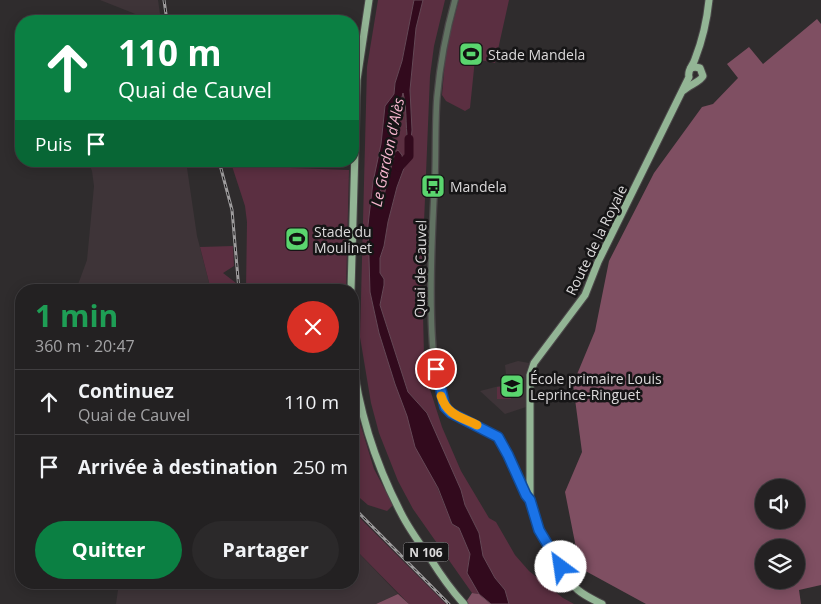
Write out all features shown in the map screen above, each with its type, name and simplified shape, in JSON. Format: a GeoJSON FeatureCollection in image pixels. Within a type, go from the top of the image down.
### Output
{"type":"FeatureCollection","features":[{"type":"Feature","properties":{"kind":"main road"},"geometry":{"type":"LineString","coordinates":[[359,66],[370,0]]}},
{"type":"Feature","properties":{"kind":"main road"},"geometry":{"type":"LineString","coordinates":[[695,68],[703,71],[701,79],[692,80],[688,73],[695,68],[709,0]]}},
{"type":"Feature","properties":{"kind":"main road","name":"Route de la Royale"},"geometry":{"type":"LineString","coordinates":[[602,604],[578,590],[567,577],[539,530],[530,500],[530,375],[534,363],[585,296],[598,262],[680,94],[692,80]]}},
{"type":"Feature","properties":{"kind":"main road"},"geometry":{"type":"LineString","coordinates":[[351,284],[355,167]]}},
{"type":"Feature","properties":{"kind":"main road","name":"N 106"},"geometry":{"type":"LineString","coordinates":[[359,397],[384,479],[402,515],[440,573],[464,604]]}},
{"type":"Feature","properties":{"kind":"street","name":"Quai de Cauvel"},"geometry":{"type":"LineString","coordinates":[[456,0],[444,48],[437,98],[431,305],[433,355],[445,407],[451,413],[498,437],[530,500]]}},
{"type":"Feature","properties":{"kind":"shaded area"},"geometry":{"type":"Polygon","coordinates":[[[100,0],[158,0],[160,15],[138,15],[100,0]]]}},
{"type":"Feature","properties":{"kind":"shaded area"},"geometry":{"type":"Polygon","coordinates":[[[378,0],[414,0],[394,94],[385,106],[370,260],[370,292],[379,333],[395,384],[452,524],[459,528],[470,554],[467,573],[479,594],[472,593],[413,509],[398,481],[379,433],[371,403],[360,337],[367,67],[378,0]]]}},
{"type":"Feature","properties":{"kind":"shaded area"},"geometry":{"type":"Polygon","coordinates":[[[423,0],[445,0],[434,46],[430,76],[422,272],[424,356],[427,380],[442,427],[461,471],[489,518],[496,522],[515,555],[529,571],[563,598],[574,604],[509,604],[505,590],[495,578],[483,556],[479,533],[465,505],[461,490],[427,413],[408,392],[380,305],[384,279],[380,273],[380,258],[397,187],[407,160],[387,186],[382,204],[379,197],[383,174],[397,125],[398,108],[404,92],[407,138],[410,148],[412,130],[410,90],[416,28],[423,0]]]}},
{"type":"Feature","properties":{"kind":"shaded area","name":"Stade Mandela"},"geometry":{"type":"Polygon","coordinates":[[[459,0],[509,0],[495,63],[475,59],[470,108],[465,111],[446,101],[442,95],[446,49],[459,0]]]}},
{"type":"Feature","properties":{"kind":"shaded area"},"geometry":{"type":"Polygon","coordinates":[[[817,19],[821,24],[821,585],[805,589],[805,539],[755,539],[755,589],[803,589],[799,590],[801,604],[646,604],[580,568],[565,492],[582,452],[573,384],[595,331],[609,261],[654,173],[702,107],[713,104],[738,78],[727,64],[749,47],[763,64],[817,19]]]}},
{"type":"Feature","properties":{"kind":"shaded area"},"geometry":{"type":"Polygon","coordinates":[[[90,167],[187,167],[197,236],[209,284],[78,284],[87,260],[94,186],[90,167]]]}},
{"type":"Feature","properties":{"kind":"shaded area","name":"Stade du Moulinet"},"geometry":{"type":"Polygon","coordinates":[[[232,167],[349,170],[346,284],[246,284],[247,222],[245,206],[232,167]]]}},
{"type":"Feature","properties":{"kind":"shaded area"},"geometry":{"type":"Polygon","coordinates":[[[233,246],[234,266],[223,273],[236,284],[209,284],[200,247],[233,246]]]}},
{"type":"Feature","properties":{"kind":"shaded area","name":"École primaire Louis Leprince-Ringuet"},"geometry":{"type":"Polygon","coordinates":[[[518,361],[529,363],[525,376],[526,407],[505,414],[480,391],[507,384],[505,365],[518,361]]]}},
{"type":"Feature","properties":{"kind":"shaded area"},"geometry":{"type":"Polygon","coordinates":[[[497,387],[511,387],[511,399],[497,399],[497,387]]]}},
{"type":"Feature","properties":{"kind":"shaded area"},"geometry":{"type":"Polygon","coordinates":[[[359,418],[374,469],[393,505],[387,511],[368,505],[359,497],[359,418]]]}},
{"type":"Feature","properties":{"kind":"shaded area"},"geometry":{"type":"Polygon","coordinates":[[[359,517],[446,604],[409,604],[359,553],[359,517]]]}},
{"type":"Feature","properties":{"kind":"shaded area"},"geometry":{"type":"Polygon","coordinates":[[[359,553],[398,594],[376,604],[116,604],[118,589],[359,589],[359,553]]]}},
{"type":"Feature","properties":{"kind":"shaded area"},"geometry":{"type":"Polygon","coordinates":[[[472,593],[479,594],[491,604],[468,604],[466,602],[472,593]]]}},
{"type":"Feature","properties":{"kind":"shaded area"},"geometry":{"type":"Polygon","coordinates":[[[398,594],[409,604],[376,604],[398,594]]]}},
{"type":"Feature","properties":{"kind":"water"},"geometry":{"type":"Polygon","coordinates":[[[414,0],[423,0],[416,28],[410,90],[412,130],[410,150],[403,93],[382,177],[380,196],[382,203],[395,152],[398,150],[403,160],[407,160],[397,187],[380,258],[380,273],[384,279],[384,285],[380,305],[408,392],[427,413],[461,490],[465,505],[479,533],[483,556],[495,578],[505,590],[509,604],[491,604],[479,594],[467,573],[470,554],[459,528],[452,524],[438,488],[415,447],[407,416],[379,333],[370,292],[368,225],[373,182],[381,144],[385,106],[394,94],[414,0]]]}},
{"type":"Feature","properties":{"kind":"waterway","name":"Le Gardon d'Alès"},"geometry":{"type":"LineString","coordinates":[[399,167],[409,156],[409,139]]}},
{"type":"Feature","properties":{"kind":"railway"},"geometry":{"type":"LineString","coordinates":[[164,0],[166,15]]}},
{"type":"Feature","properties":{"kind":"railway"},"geometry":{"type":"LineString","coordinates":[[221,167],[232,210],[238,284]]}},
{"type":"Feature","properties":{"kind":"railway"},"geometry":{"type":"LineString","coordinates":[[359,513],[449,604]]}},
{"type":"Feature","properties":{"kind":"slow traffic"},"geometry":{"type":"LineString","coordinates":[[441,396],[445,407],[451,413],[477,425]]}},
{"type":"Feature","properties":{"kind":"place","name":"Stade Mandela"},"geometry":{"type":"Point","coordinates":[471,54]}},
{"type":"Feature","properties":{"kind":"place","name":"Mandela"},"geometry":{"type":"Point","coordinates":[433,186]}},
{"type":"Feature","properties":{"kind":"place","name":"Stade du Moulinet"},"geometry":{"type":"Point","coordinates":[297,239]}},
{"type":"Feature","properties":{"kind":"place","name":"École primaire Louis Leprince-Ringuet"},"geometry":{"type":"Point","coordinates":[512,386]}},
{"type":"Feature","properties":{"kind":"route"},"geometry":{"type":"LineString","coordinates":[[436,369],[445,407],[451,413],[490,432],[500,440],[530,500],[539,530],[561,567]]}}]}
